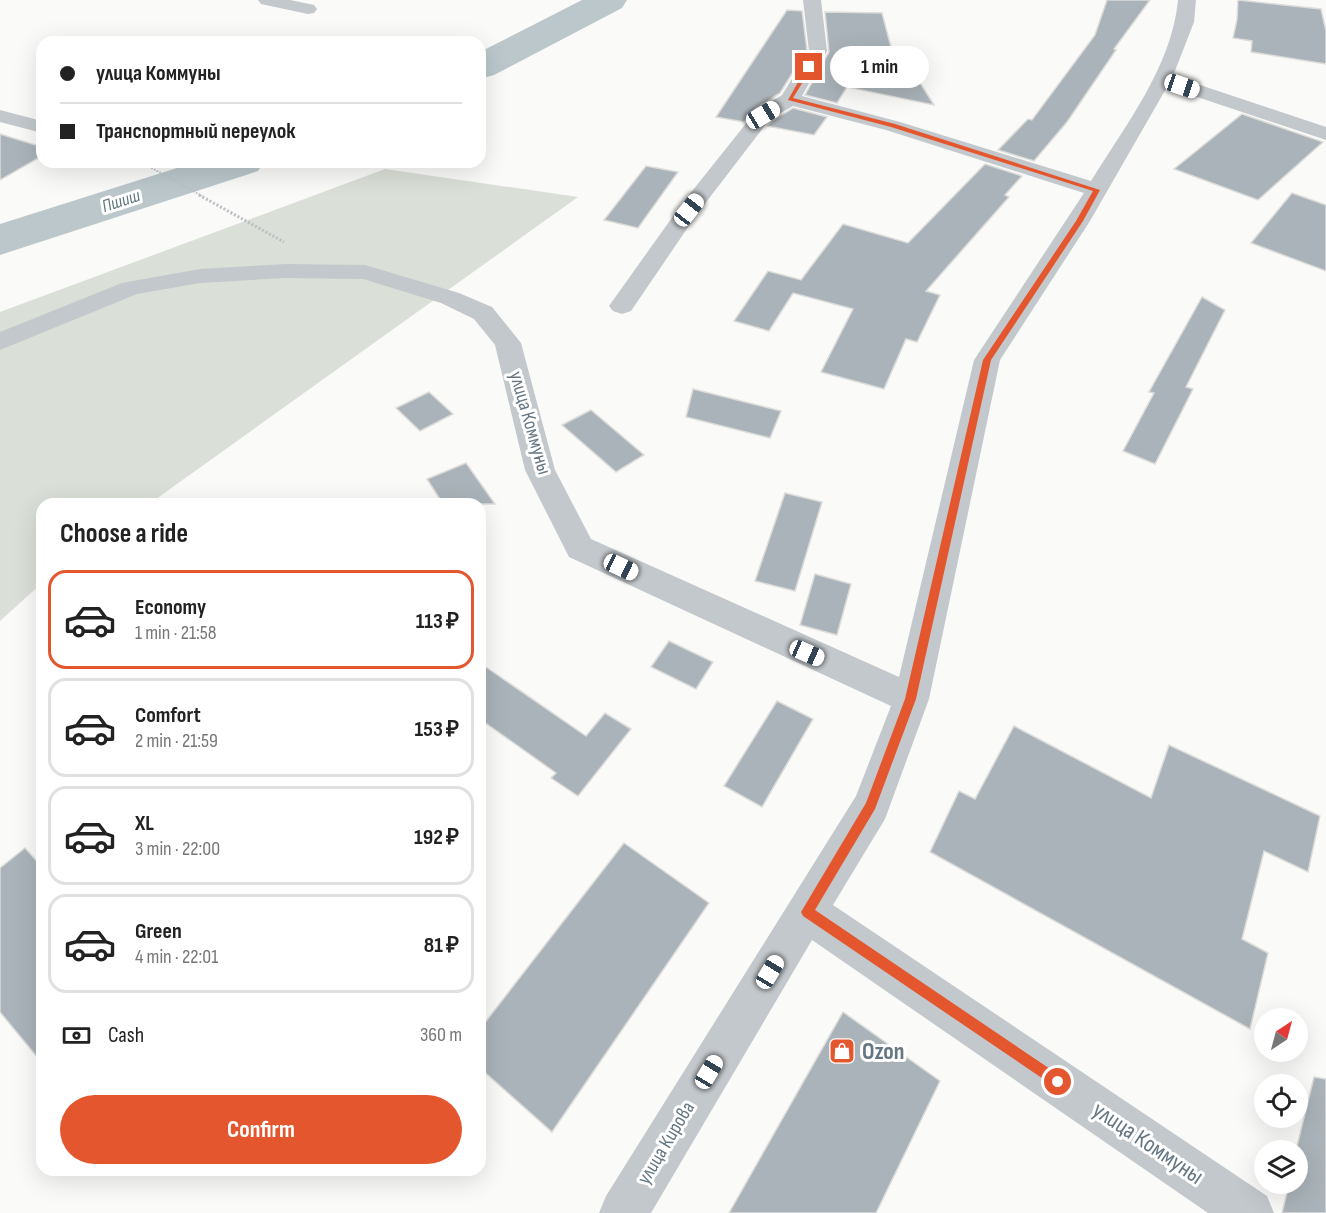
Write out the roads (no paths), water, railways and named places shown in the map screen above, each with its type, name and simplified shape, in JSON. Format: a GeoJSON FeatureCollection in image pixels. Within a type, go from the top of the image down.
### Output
{"type":"FeatureCollection","features":[{"type":"Feature","properties":{"kind":"street"},"geometry":{"type":"LineString","coordinates":[[267,0],[308,9]]}},
{"type":"Feature","properties":{"kind":"street"},"geometry":{"type":"LineString","coordinates":[[622,306],[689,210],[763,115],[790,99],[818,51],[812,0]]}},
{"type":"Feature","properties":{"kind":"street","name":"улица Кирова"},"geometry":{"type":"LineString","coordinates":[[623,1213],[871,806],[910,699],[987,360],[1079,221],[1162,79],[1185,22],[1187,0]]}},
{"type":"Feature","properties":{"kind":"street"},"geometry":{"type":"LineString","coordinates":[[1162,79],[1326,134]]}},
{"type":"Feature","properties":{"kind":"street"},"geometry":{"type":"LineString","coordinates":[[790,99],[893,126],[1097,190]]}},
{"type":"Feature","properties":{"kind":"street"},"geometry":{"type":"LineString","coordinates":[[0,116],[36,125]]}},
{"type":"Feature","properties":{"kind":"street","name":"улица Коммуны"},"geometry":{"type":"LineString","coordinates":[[0,342],[131,288],[200,276],[286,271],[365,272],[450,298],[483,313],[508,343],[540,470],[580,548],[910,699]]}},
{"type":"Feature","properties":{"kind":"street","name":"улица Коммуны"},"geometry":{"type":"LineString","coordinates":[[807,912],[1250,1213]]}},
{"type":"Feature","properties":{"kind":"waterway","name":"Пшиш"},"geometry":{"type":"LineString","coordinates":[[486,64],[609,0]]}},
{"type":"Feature","properties":{"kind":"waterway","name":"Пшиш"},"geometry":{"type":"LineString","coordinates":[[0,240],[223,168]]}},
{"type":"Feature","properties":{"kind":"place","name":"Ozon"},"geometry":{"type":"Point","coordinates":[842,1051]}}]}
